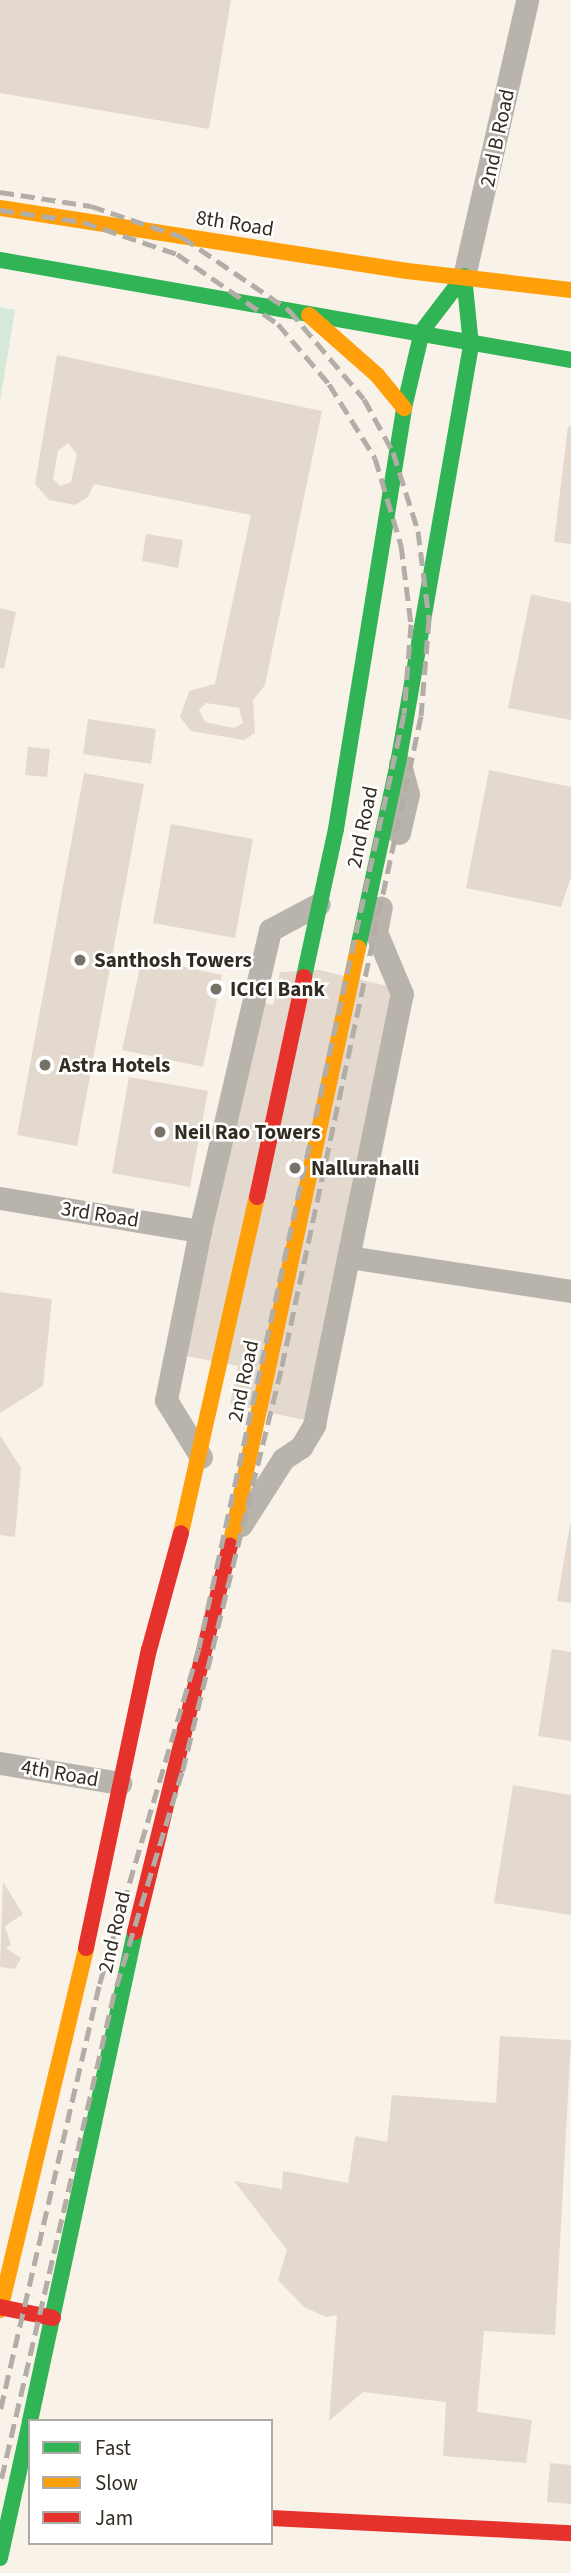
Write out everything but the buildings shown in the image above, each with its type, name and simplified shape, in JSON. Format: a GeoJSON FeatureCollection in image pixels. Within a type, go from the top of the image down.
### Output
{"type":"FeatureCollection","features":[{"type":"Feature","properties":{"kind":"main road","name":"8th Road"},"geometry":{"type":"LineString","coordinates":[[0,208],[150,238],[571,290]]}},
{"type":"Feature","properties":{"kind":"main road"},"geometry":{"type":"LineString","coordinates":[[0,260],[144,278],[309,315],[422,331],[471,345],[571,360]]}},
{"type":"Feature","properties":{"kind":"main road","name":"2nd Road"},"geometry":{"type":"LineString","coordinates":[[0,2308],[114,1828],[120,1783],[149,1650],[201,1457],[372,660],[404,408],[422,331],[464,276]]}},
{"type":"Feature","properties":{"kind":"main road","name":"2nd Road"},"geometry":{"type":"LineString","coordinates":[[30,2419],[123,1982],[232,1539],[399,758],[407,668],[471,345],[464,276]]}},
{"type":"Feature","properties":{"kind":"main road"},"geometry":{"type":"LineString","coordinates":[[309,315],[377,375],[404,408]]}},
{"type":"Feature","properties":{"kind":"main road"},"geometry":{"type":"LineString","coordinates":[[0,2308],[52,2321]]}},
{"type":"Feature","properties":{"kind":"main road"},"geometry":{"type":"LineString","coordinates":[[13,2329],[52,2321]]}},
{"type":"Feature","properties":{"kind":"main road","name":"2nd Road"},"geometry":{"type":"LineString","coordinates":[[0,2558],[28,2430]]}},
{"type":"Feature","properties":{"kind":"main road"},"geometry":{"type":"LineString","coordinates":[[12,2502],[28,2504]]}},
{"type":"Feature","properties":{"kind":"main road"},"geometry":{"type":"LineString","coordinates":[[273,2518],[571,2533]]}},
{"type":"Feature","properties":{"kind":"street","name":"2nd B Road"},"geometry":{"type":"LineString","coordinates":[[464,276],[527,0]]}},
{"type":"Feature","properties":{"kind":"street"},"geometry":{"type":"LineString","coordinates":[[232,1539],[259,1495],[314,1425],[402,993],[376,932],[408,794],[399,758]]}},
{"type":"Feature","properties":{"kind":"street"},"geometry":{"type":"LineString","coordinates":[[201,1457],[166,1400],[200,1231],[270,930],[319,904]]}},
{"type":"Feature","properties":{"kind":"street","name":"3rd Road"},"geometry":{"type":"LineString","coordinates":[[0,1198],[200,1231]]}},
{"type":"Feature","properties":{"kind":"street"},"geometry":{"type":"LineString","coordinates":[[349,1257],[571,1292]]}},
{"type":"Feature","properties":{"kind":"street","name":"4th Road"},"geometry":{"type":"LineString","coordinates":[[0,1763],[120,1783]]}},
{"type":"Feature","properties":{"kind":"green space"},"geometry":{"type":"Polygon","coordinates":[[[0,307],[15,310],[0,401],[0,307]]]}},
{"type":"Feature","properties":{"kind":"railway"},"geometry":{"type":"LineString","coordinates":[[0,192],[91,206],[182,237],[289,310],[364,399],[393,452],[418,531],[429,619],[421,716],[281,1370],[182,1772],[114,1994],[0,2485]]}},
{"type":"Feature","properties":{"kind":"railway"},"geometry":{"type":"LineString","coordinates":[[0,210],[83,222],[177,254],[278,324],[329,384],[375,458],[401,545],[411,624],[404,714],[199,1648],[99,1986],[0,2411]]}},
{"type":"Feature","properties":{"kind":"traffic: fast"},"geometry":{"type":"LineString","coordinates":[[0,260],[571,360]]}},
{"type":"Feature","properties":{"kind":"traffic: fast"},"geometry":{"type":"LineString","coordinates":[[304,977],[336,829],[404,408],[422,331],[464,276]]}},
{"type":"Feature","properties":{"kind":"traffic: fast"},"geometry":{"type":"LineString","coordinates":[[358,948],[399,758],[471,345],[464,276]]}},
{"type":"Feature","properties":{"kind":"traffic: fast"},"geometry":{"type":"LineString","coordinates":[[30,2419],[135,1932]]}},
{"type":"Feature","properties":{"kind":"traffic: fast"},"geometry":{"type":"LineString","coordinates":[[0,2558],[28,2431]]}},
{"type":"Feature","properties":{"kind":"traffic: slow"},"geometry":{"type":"LineString","coordinates":[[0,208],[407,271],[571,290]]}},
{"type":"Feature","properties":{"kind":"traffic: slow"},"geometry":{"type":"LineString","coordinates":[[309,315],[377,375],[404,408]]}},
{"type":"Feature","properties":{"kind":"traffic: slow"},"geometry":{"type":"LineString","coordinates":[[230,1546],[358,948]]}},
{"type":"Feature","properties":{"kind":"traffic: slow"},"geometry":{"type":"LineString","coordinates":[[181,1533],[257,1197]]}},
{"type":"Feature","properties":{"kind":"traffic: slow"},"geometry":{"type":"LineString","coordinates":[[0,2310],[86,1948]]}},
{"type":"Feature","properties":{"kind":"traffic: jam"},"geometry":{"type":"LineString","coordinates":[[257,1197],[304,977]]}},
{"type":"Feature","properties":{"kind":"traffic: jam"},"geometry":{"type":"LineString","coordinates":[[86,1948],[149,1650],[181,1533]]}},
{"type":"Feature","properties":{"kind":"traffic: jam"},"geometry":{"type":"LineString","coordinates":[[135,1932],[230,1546]]}},
{"type":"Feature","properties":{"kind":"traffic: jam"},"geometry":{"type":"LineString","coordinates":[[0,2307],[53,2318]]}},
{"type":"Feature","properties":{"kind":"traffic: jam"},"geometry":{"type":"LineString","coordinates":[[273,2518],[571,2533]]}},
{"type":"Feature","properties":{"kind":"place","name":"Santhosh Towers"},"geometry":{"type":"Point","coordinates":[80,960]}},
{"type":"Feature","properties":{"kind":"place","name":"ICICI Bank"},"geometry":{"type":"Point","coordinates":[216,989]}},
{"type":"Feature","properties":{"kind":"place","name":"Astra Hotels"},"geometry":{"type":"Point","coordinates":[45,1065]}},
{"type":"Feature","properties":{"kind":"place","name":"Neil Rao Towers"},"geometry":{"type":"Point","coordinates":[160,1132]}},
{"type":"Feature","properties":{"kind":"place","name":"Nallurahalli"},"geometry":{"type":"Point","coordinates":[295,1168]}}]}
